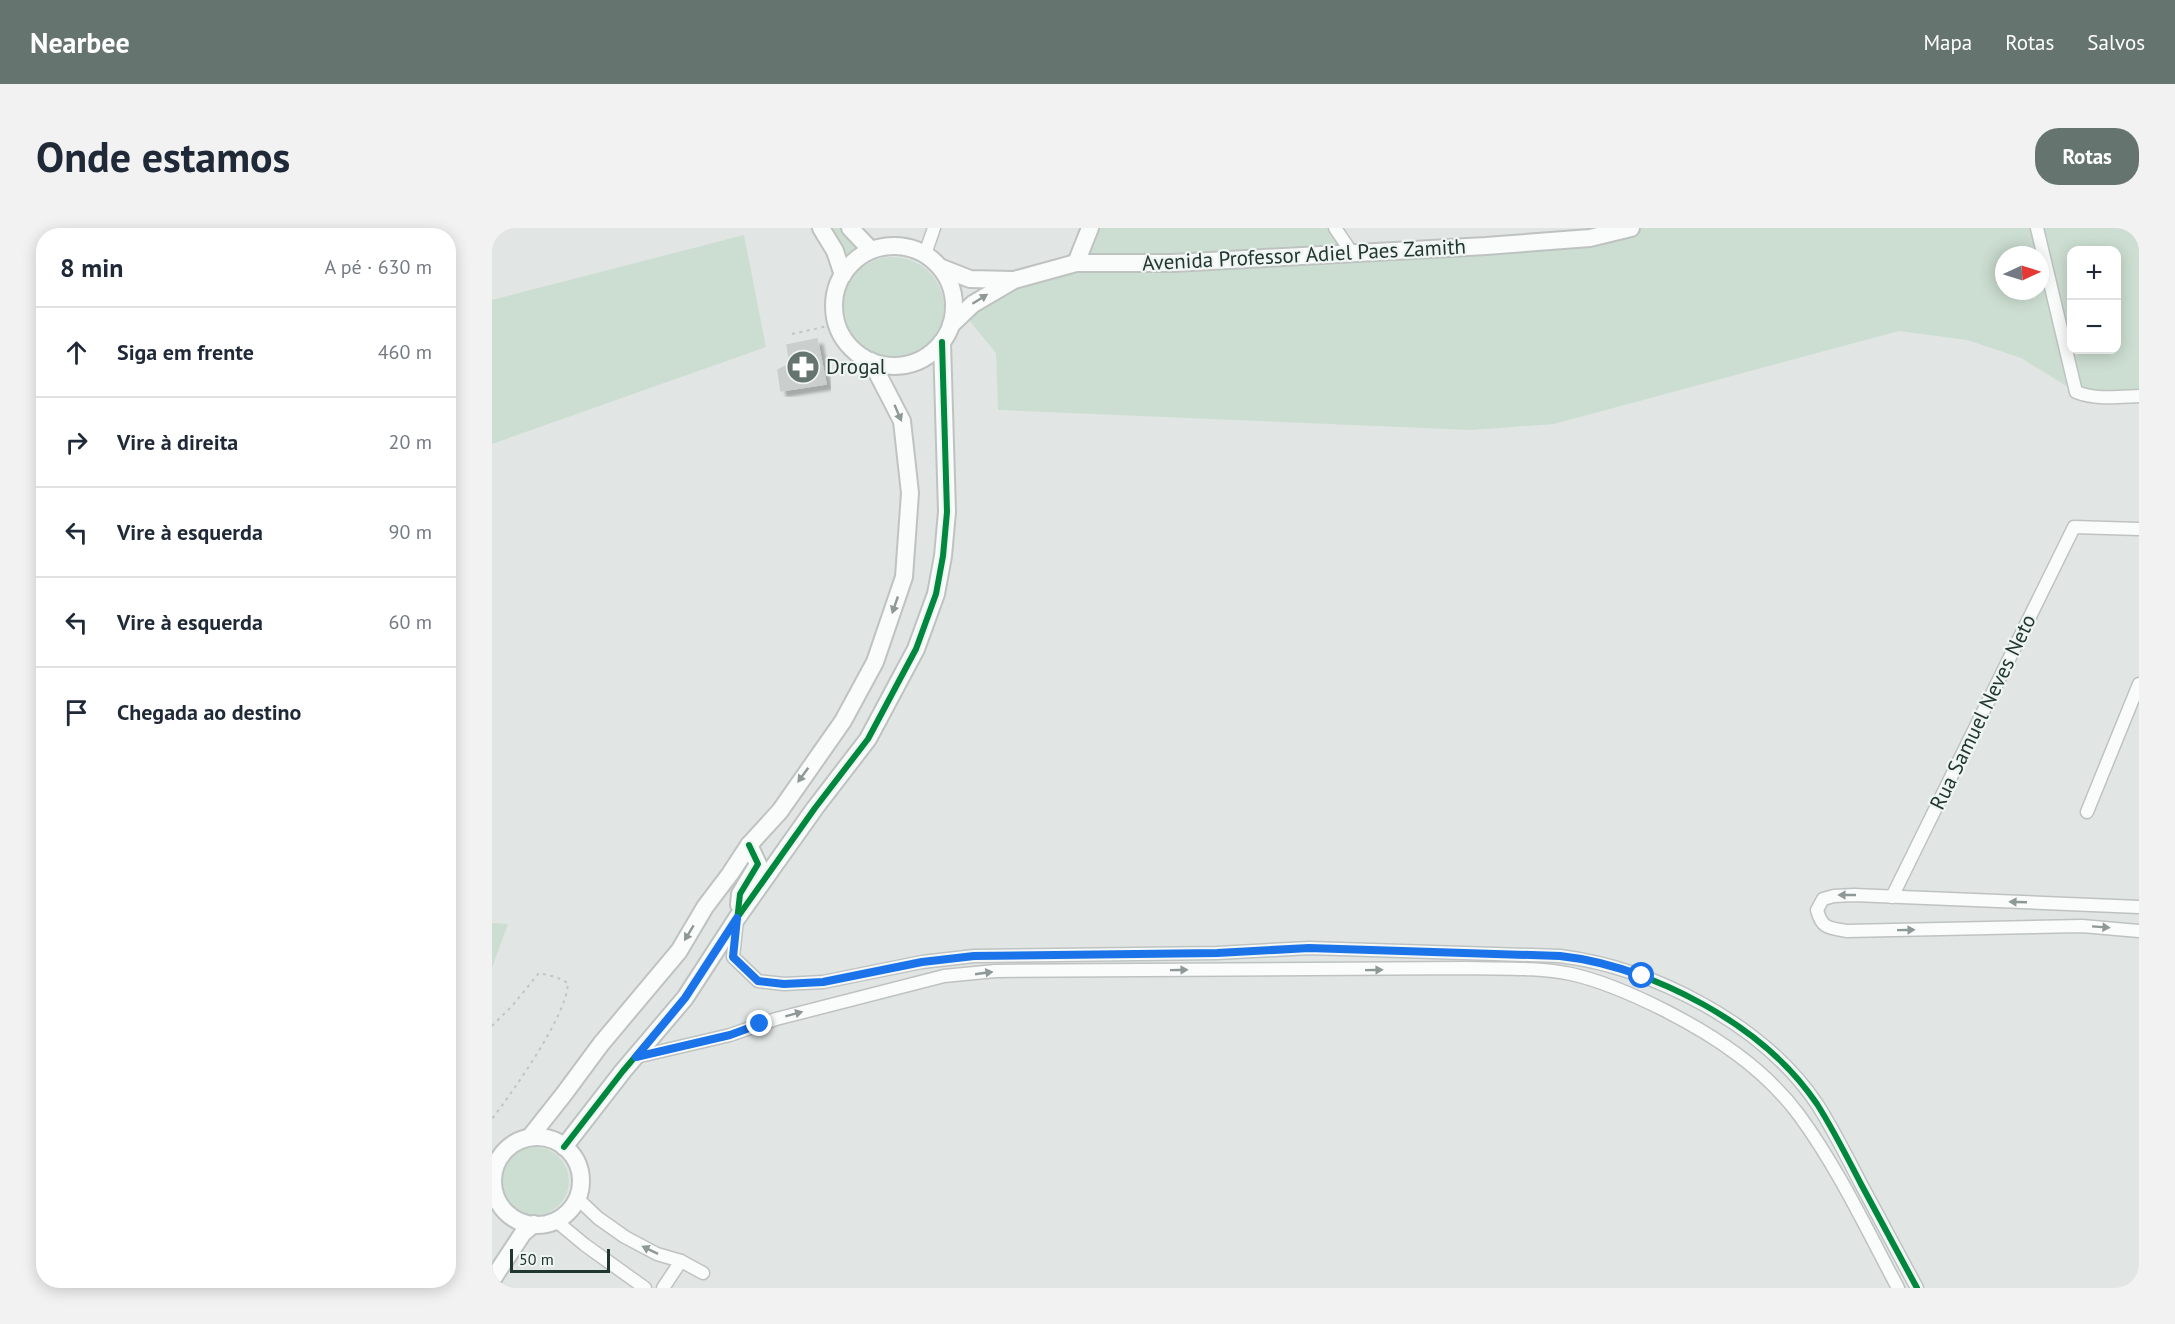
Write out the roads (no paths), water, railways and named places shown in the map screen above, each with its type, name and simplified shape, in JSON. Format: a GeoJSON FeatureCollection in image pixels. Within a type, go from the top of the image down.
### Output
{"type":"FeatureCollection","features":[{"type":"Feature","properties":{"kind":"street"},"geometry":{"type":"LineString","coordinates":[[820,228],[835,251],[843,274]]}},
{"type":"Feature","properties":{"kind":"street"},"geometry":{"type":"LineString","coordinates":[[850,228],[871,250]]}},
{"type":"Feature","properties":{"kind":"street"},"geometry":{"type":"LineString","coordinates":[[925,254],[934,228]]}},
{"type":"Feature","properties":{"kind":"street"},"geometry":{"type":"LineString","coordinates":[[1076,263],[1090,228]]}},
{"type":"Feature","properties":{"kind":"street"},"geometry":{"type":"LineString","coordinates":[[1335,228],[1352,253]]}},
{"type":"Feature","properties":{"kind":"street","name":"Avenida Professor Adiel Paes Zamith"},"geometry":{"type":"LineString","coordinates":[[951,325],[973,304],[1014,280],[1076,263],[1173,262],[1486,246],[1590,237],[1631,228]]}},
{"type":"Feature","properties":{"kind":"street"},"geometry":{"type":"LineString","coordinates":[[2037,228],[2076,392],[2102,398],[2139,396]]}},
{"type":"Feature","properties":{"kind":"street"},"geometry":{"type":"LineString","coordinates":[[892,245],[912,248],[925,254],[942,268],[954,295],[951,325],[942,342],[924,357],[902,366],[871,361],[856,352],[845,339],[837,324],[834,307],[836,290],[843,274],[855,260],[871,250],[892,245]]}},
{"type":"Feature","properties":{"kind":"street","name":"Avenida Professor Adiel Paes Zamith"},"geometry":{"type":"LineString","coordinates":[[942,268],[970,279],[1014,280]]}},
{"type":"Feature","properties":{"kind":"street"},"geometry":{"type":"LineString","coordinates":[[564,1147],[685,998],[737,918],[815,808],[868,739],[916,649],[936,594],[943,556],[946,512],[942,342]]}},
{"type":"Feature","properties":{"kind":"street"},"geometry":{"type":"LineString","coordinates":[[530,1137],[601,1044],[679,951],[705,907],[749,845],[780,811],[843,721],[875,662],[904,577],[910,493],[902,421],[871,361]]}},
{"type":"Feature","properties":{"kind":"street","name":"Rua Samuel Neves Neto"},"geometry":{"type":"LineString","coordinates":[[1892,897],[2074,527],[2139,529]]}},
{"type":"Feature","properties":{"kind":"street"},"geometry":{"type":"LineString","coordinates":[[2087,812],[2139,684]]}},
{"type":"Feature","properties":{"kind":"street"},"geometry":{"type":"LineString","coordinates":[[749,845],[758,864],[740,894],[733,957],[758,981],[784,984],[823,982],[922,962],[974,956],[1217,953],[1332,948],[1583,958],[1621,968],[1664,984],[1739,1027],[1775,1056],[1816,1104],[1917,1288]]}},
{"type":"Feature","properties":{"kind":"street"},"geometry":{"type":"LineString","coordinates":[[2139,907],[1834,896],[1823,899],[1817,910],[1821,922],[1833,929],[1847,931],[2082,926],[2139,932]]}},
{"type":"Feature","properties":{"kind":"street"},"geometry":{"type":"LineString","coordinates":[[636,1057],[730,1035],[776,1019],[944,976],[995,971],[1253,968],[1542,970],[1572,974],[1640,998],[1692,1024],[1735,1052],[1772,1083],[1799,1114],[1833,1168],[1898,1288]]}},
{"type":"Feature","properties":{"kind":"street"},"geometry":{"type":"LineString","coordinates":[[530,1137],[542,1137],[554,1140],[564,1147],[572,1155],[580,1176],[577,1198],[564,1215],[555,1220],[534,1224],[520,1221],[495,1209],[494,1174],[500,1157],[512,1144],[530,1137]]}},
{"type":"Feature","properties":{"kind":"street"},"geometry":{"type":"LineString","coordinates":[[577,1198],[598,1218],[625,1237],[657,1254],[681,1261],[703,1273]]}},
{"type":"Feature","properties":{"kind":"street"},"geometry":{"type":"LineString","coordinates":[[1855,1208],[1869,1199]]}},
{"type":"Feature","properties":{"kind":"street"},"geometry":{"type":"LineString","coordinates":[[555,1220],[585,1245],[645,1288]]}},
{"type":"Feature","properties":{"kind":"street"},"geometry":{"type":"LineString","coordinates":[[492,1280],[523,1233],[534,1224]]}},
{"type":"Feature","properties":{"kind":"street"},"geometry":{"type":"LineString","coordinates":[[663,1288],[681,1261]]}},
{"type":"Feature","properties":{"kind":"place","name":"Drogal"},"geometry":{"type":"Point","coordinates":[803,367]}}]}
